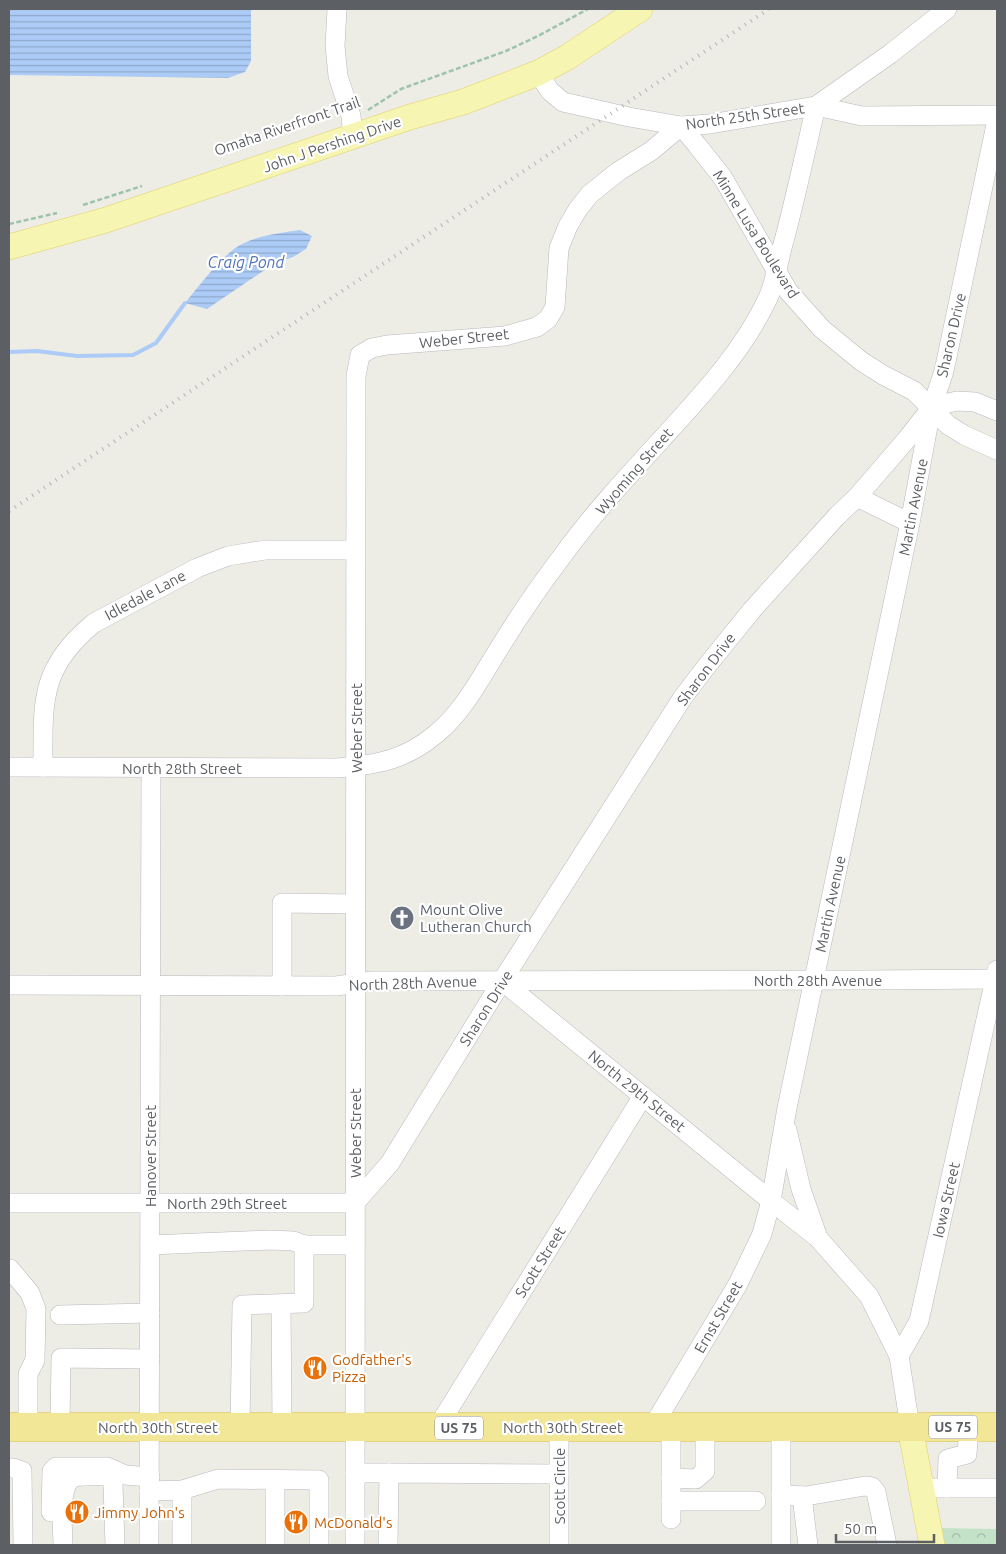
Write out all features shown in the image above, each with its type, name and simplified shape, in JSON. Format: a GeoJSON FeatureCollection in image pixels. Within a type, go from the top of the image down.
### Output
{"type":"FeatureCollection","features":[{"type":"Feature","properties":{"kind":"highway","name":"North 30th Street"},"geometry":{"type":"LineString","coordinates":[[19,1427],[997,1427]]}},
{"type":"Feature","properties":{"kind":"main road","name":"John J Pershing Drive"},"geometry":{"type":"LineString","coordinates":[[9,247],[106,220],[352,126],[410,117],[463,102],[538,73],[640,9]]}},
{"type":"Feature","properties":{"kind":"main road"},"geometry":{"type":"LineString","coordinates":[[910,1428],[932,1545]]}},
{"type":"Feature","properties":{"kind":"street"},"geometry":{"type":"LineString","coordinates":[[337,9],[335,46],[338,76],[352,126]]}},
{"type":"Feature","properties":{"kind":"street"},"geometry":{"type":"LineString","coordinates":[[816,106],[890,54],[947,9]]}},
{"type":"Feature","properties":{"kind":"street","name":"North 25th Street"},"geometry":{"type":"LineString","coordinates":[[538,73],[550,91],[563,102],[680,126],[710,124],[816,106],[862,116],[997,116]]}},
{"type":"Feature","properties":{"kind":"street","name":"Wyoming Street"},"geometry":{"type":"LineString","coordinates":[[356,766],[373,765],[410,751],[436,733],[456,714],[520,615],[564,554],[632,471],[730,361],[749,332],[768,296],[787,231],[816,106]]}},
{"type":"Feature","properties":{"kind":"street","name":"Sharon Drive"},"geometry":{"type":"LineString","coordinates":[[355,1203],[390,1163],[502,981],[660,732],[706,666],[752,610],[837,516],[857,497],[932,407],[944,371],[997,120]]}},
{"type":"Feature","properties":{"kind":"street","name":"Minne Lusa Boulevard"},"geometry":{"type":"LineString","coordinates":[[680,126],[697,144],[723,178],[788,291],[822,329],[861,361],[883,375],[914,390],[948,425],[997,450]]}},
{"type":"Feature","properties":{"kind":"street","name":"Weber Street"},"geometry":{"type":"LineString","coordinates":[[355,1545],[356,376],[360,355],[372,348],[387,345],[505,336],[538,327],[548,319],[555,307],[559,248],[578,208],[590,194],[619,171],[651,151],[680,126]]}},
{"type":"Feature","properties":{"kind":"street"},"geometry":{"type":"LineString","coordinates":[[932,407],[957,401],[975,402],[997,410]]}},
{"type":"Feature","properties":{"kind":"street","name":"Martin Avenue"},"geometry":{"type":"LineString","coordinates":[[771,1202],[785,1121],[910,523],[932,407]]}},
{"type":"Feature","properties":{"kind":"street"},"geometry":{"type":"LineString","coordinates":[[857,497],[910,523]]}},
{"type":"Feature","properties":{"kind":"street","name":"Idledale Lane"},"geometry":{"type":"LineString","coordinates":[[42,767],[44,705],[48,683],[67,648],[94,623],[197,568],[228,556],[265,550],[356,550]]}},
{"type":"Feature","properties":{"kind":"street","name":"North 28th Street"},"geometry":{"type":"LineString","coordinates":[[9,767],[356,766]]}},
{"type":"Feature","properties":{"kind":"street","name":"Hanover Street"},"geometry":{"type":"LineString","coordinates":[[149,1545],[151,768]]}},
{"type":"Feature","properties":{"kind":"street"},"geometry":{"type":"LineString","coordinates":[[282,986],[282,903],[356,904]]}},
{"type":"Feature","properties":{"kind":"street","name":"North 28th Avenue"},"geometry":{"type":"LineString","coordinates":[[9,985],[336,986],[372,981],[814,979],[997,976]]}},
{"type":"Feature","properties":{"kind":"street","name":"Iowa Street"},"geometry":{"type":"LineString","coordinates":[[899,1356],[919,1321],[997,976]]}},
{"type":"Feature","properties":{"kind":"street","name":"North 29th Street"},"geometry":{"type":"LineString","coordinates":[[502,981],[771,1202]]}},
{"type":"Feature","properties":{"kind":"street","name":"Scott Street"},"geometry":{"type":"LineString","coordinates":[[437,1428],[643,1096]]}},
{"type":"Feature","properties":{"kind":"street"},"geometry":{"type":"LineString","coordinates":[[785,1121],[800,1189],[818,1238]]}},
{"type":"Feature","properties":{"kind":"street"},"geometry":{"type":"LineString","coordinates":[[771,1202],[818,1238],[869,1296],[899,1356],[910,1428]]}},
{"type":"Feature","properties":{"kind":"street","name":"Ernst Street"},"geometry":{"type":"LineString","coordinates":[[662,1427],[738,1284],[762,1234],[771,1202]]}},
{"type":"Feature","properties":{"kind":"street","name":"North 29th Street"},"geometry":{"type":"LineString","coordinates":[[9,1203],[355,1203]]}},
{"type":"Feature","properties":{"kind":"street"},"geometry":{"type":"LineString","coordinates":[[150,1245],[270,1240],[293,1241],[304,1245],[355,1245]]}},
{"type":"Feature","properties":{"kind":"street"},"geometry":{"type":"LineString","coordinates":[[240,1427],[242,1305],[304,1303],[304,1245]]}},
{"type":"Feature","properties":{"kind":"street"},"geometry":{"type":"LineString","coordinates":[[9,1269],[30,1293],[36,1309],[35,1360],[28,1374],[19,1427]]}},
{"type":"Feature","properties":{"kind":"street"},"geometry":{"type":"LineString","coordinates":[[281,1304],[282,1427]]}},
{"type":"Feature","properties":{"kind":"street"},"geometry":{"type":"LineString","coordinates":[[60,1315],[150,1314]]}},
{"type":"Feature","properties":{"kind":"street"},"geometry":{"type":"LineString","coordinates":[[60,1427],[60,1358],[150,1359]]}},
{"type":"Feature","properties":{"kind":"street","name":"Scott Circle"},"geometry":{"type":"LineString","coordinates":[[559,1427],[560,1545]]}},
{"type":"Feature","properties":{"kind":"street"},"geometry":{"type":"LineString","coordinates":[[662,1427],[671,1478],[671,1510],[756,1501]]}},
{"type":"Feature","properties":{"kind":"street"},"geometry":{"type":"LineString","coordinates":[[671,1478],[696,1479],[705,1471],[705,1427]]}},
{"type":"Feature","properties":{"kind":"street"},"geometry":{"type":"LineString","coordinates":[[781,1427],[781,1545]]}},
{"type":"Feature","properties":{"kind":"street"},"geometry":{"type":"LineString","coordinates":[[947,1488],[948,1460],[967,1454],[968,1427]]}},
{"type":"Feature","properties":{"kind":"street"},"geometry":{"type":"LineString","coordinates":[[50,1545],[52,1471],[56,1467],[107,1467],[150,1484],[182,1490],[218,1479],[319,1480],[319,1545]]}},
{"type":"Feature","properties":{"kind":"street"},"geometry":{"type":"LineString","coordinates":[[9,1468],[22,1471],[23,1545]]}},
{"type":"Feature","properties":{"kind":"street"},"geometry":{"type":"LineString","coordinates":[[355,1473],[559,1474]]}},
{"type":"Feature","properties":{"kind":"street"},"geometry":{"type":"LineString","coordinates":[[388,1473],[388,1545]]}},
{"type":"Feature","properties":{"kind":"street"},"geometry":{"type":"LineString","coordinates":[[63,1545],[63,1496],[65,1486],[76,1477],[104,1475],[110,1478],[113,1484],[116,1545]]}},
{"type":"Feature","properties":{"kind":"street"},"geometry":{"type":"LineString","coordinates":[[275,1480],[275,1545]]}},
{"type":"Feature","properties":{"kind":"street"},"geometry":{"type":"LineString","coordinates":[[781,1495],[802,1496],[872,1486],[876,1492],[887,1545]]}},
{"type":"Feature","properties":{"kind":"street"},"geometry":{"type":"LineString","coordinates":[[921,1488],[997,1488]]}},
{"type":"Feature","properties":{"kind":"street"},"geometry":{"type":"LineString","coordinates":[[182,1490],[182,1545]]}},
{"type":"Feature","properties":{"kind":"street"},"geometry":{"type":"LineString","coordinates":[[311,1545],[311,1507],[319,1491]]}},
{"type":"Feature","properties":{"kind":"street"},"geometry":{"type":"LineString","coordinates":[[802,1496],[808,1545]]}},
{"type":"Feature","properties":{"kind":"path","name":"Omaha Riverfront Trail"},"geometry":{"type":"LineString","coordinates":[[352,126],[368,110],[401,89],[506,51],[588,9]]}},
{"type":"Feature","properties":{"kind":"path"},"geometry":{"type":"LineString","coordinates":[[78,207],[142,186]]}},
{"type":"Feature","properties":{"kind":"path"},"geometry":{"type":"LineString","coordinates":[[9,224],[60,212]]}},
{"type":"Feature","properties":{"kind":"green space"},"geometry":{"type":"Polygon","coordinates":[[[939,1528],[997,1529],[997,1545],[942,1545],[939,1528]]]}},
{"type":"Feature","properties":{"kind":"water"},"geometry":{"type":"Polygon","coordinates":[[[9,9],[251,9],[251,61],[245,72],[228,78],[9,75],[9,9]]]}},
{"type":"Feature","properties":{"kind":"water","name":"Craig Pond"},"geometry":{"type":"Polygon","coordinates":[[[300,230],[312,236],[306,249],[293,257],[275,263],[207,309],[185,303],[220,261],[234,249],[249,241],[266,236],[300,230]]]}},
{"type":"Feature","properties":{"kind":"waterway"},"geometry":{"type":"LineString","coordinates":[[9,352],[37,351],[77,356],[133,355],[156,343],[185,303]]}},
{"type":"Feature","properties":{"kind":"railway"},"geometry":{"type":"LineString","coordinates":[[9,511],[769,9]]}},
{"type":"Feature","properties":{"kind":"place","name":"Mount Olive Lutheran Church"},"geometry":{"type":"Point","coordinates":[402,918]}},
{"type":"Feature","properties":{"kind":"place","name":"Godfather's Pizza"},"geometry":{"type":"Point","coordinates":[315,1368]}},
{"type":"Feature","properties":{"kind":"place","name":"Jimmy John's"},"geometry":{"type":"Point","coordinates":[77,1512]}},
{"type":"Feature","properties":{"kind":"place","name":"McDonald's"},"geometry":{"type":"Point","coordinates":[296,1522]}}]}
